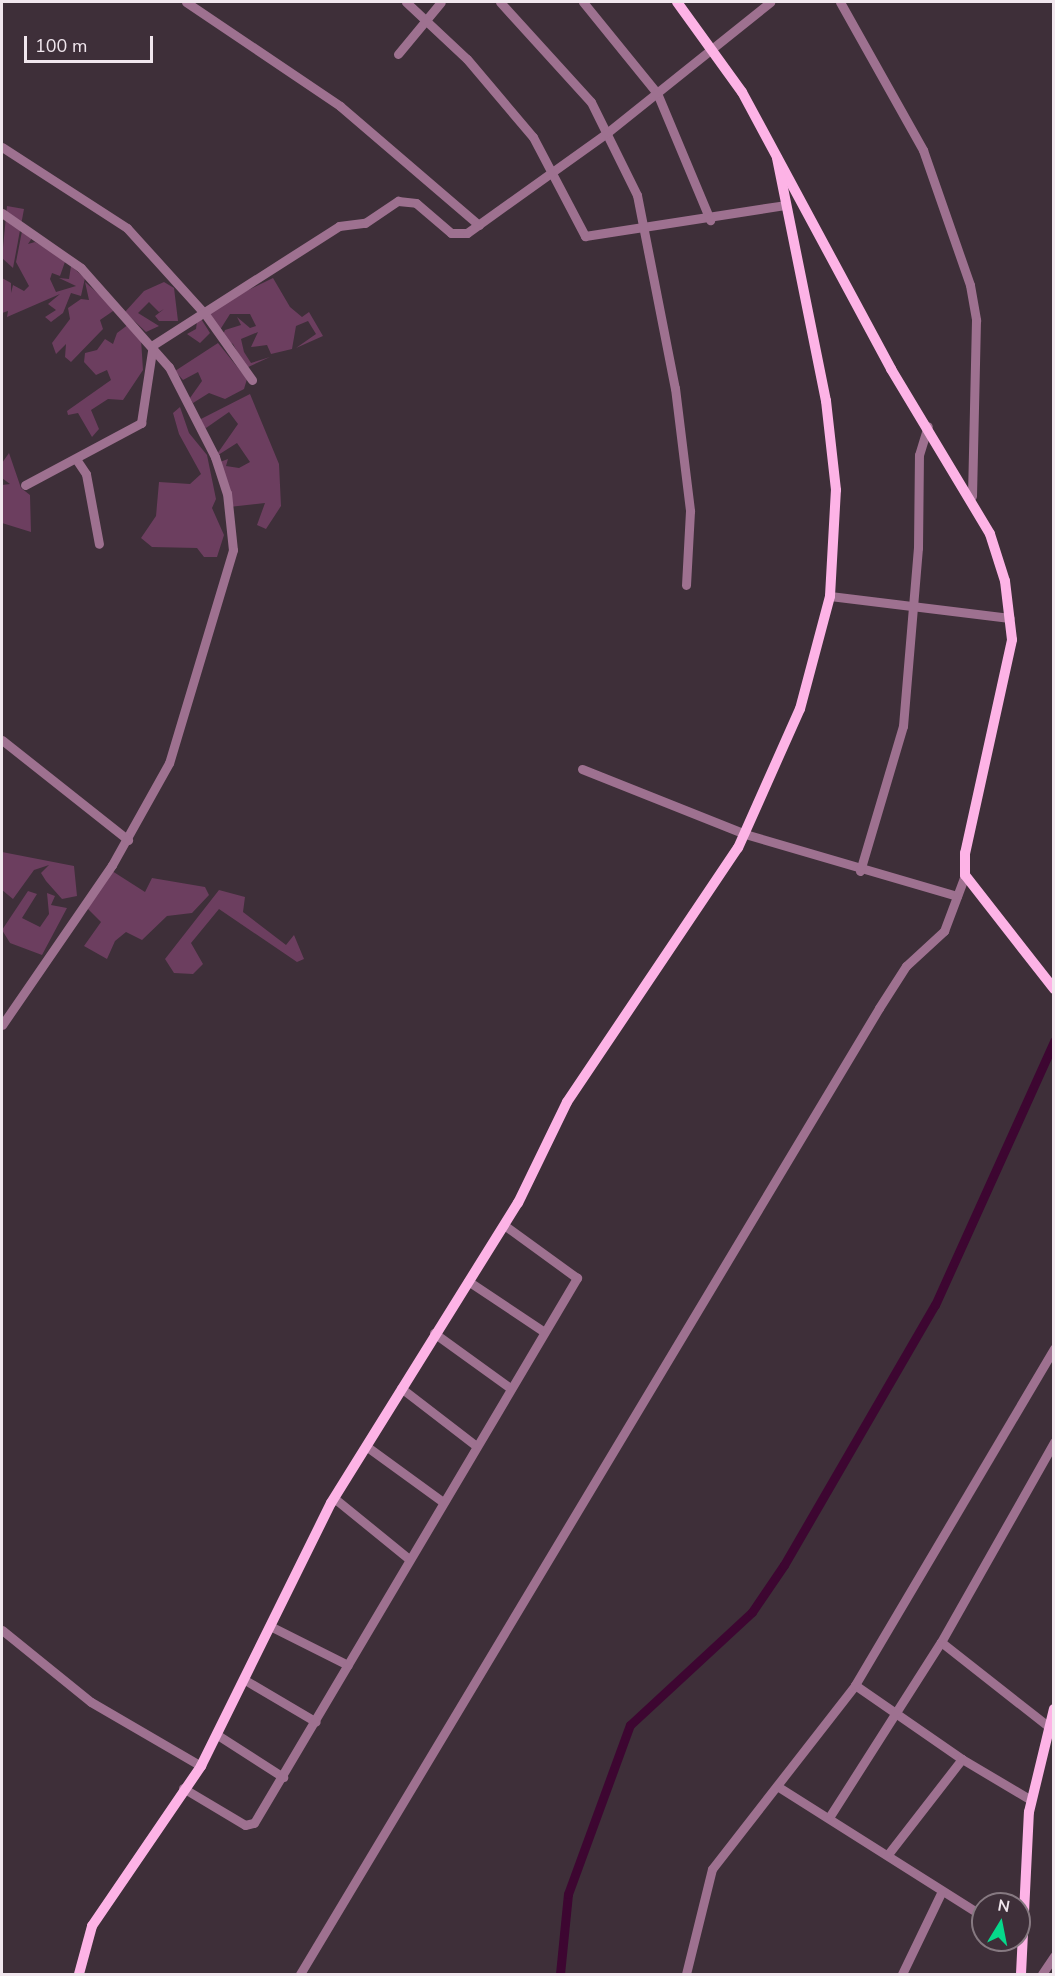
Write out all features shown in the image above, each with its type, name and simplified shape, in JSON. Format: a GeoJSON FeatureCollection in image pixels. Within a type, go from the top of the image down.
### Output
{"type":"FeatureCollection","features":[{"type":"Feature","properties":{"kind":"main road"},"geometry":{"type":"LineString","coordinates":[[677,2],[715,48],[891,369],[972,496],[990,534],[1011,618],[1010,657],[975,802],[965,875],[1053,989]]}},
{"type":"Feature","properties":{"kind":"main road"},"geometry":{"type":"LineString","coordinates":[[79,1974],[103,1907],[183,1788],[201,1766],[334,1498],[434,1333],[504,1226],[567,1102],[745,834],[800,709],[830,596],[836,490],[833,441],[777,158]]}},
{"type":"Feature","properties":{"kind":"main road"},"geometry":{"type":"LineString","coordinates":[[1025,1892],[1031,1800],[1051,1730],[1053,1708]]}},
{"type":"Feature","properties":{"kind":"main road"},"geometry":{"type":"LineString","coordinates":[[1021,1952],[1022,1974]]}},
{"type":"Feature","properties":{"kind":"street"},"geometry":{"type":"LineString","coordinates":[[186,2],[340,106],[479,225]]}},
{"type":"Feature","properties":{"kind":"street"},"geometry":{"type":"LineString","coordinates":[[406,2],[425,24],[483,77],[555,170],[585,236],[710,220],[785,205]]}},
{"type":"Feature","properties":{"kind":"street"},"geometry":{"type":"LineString","coordinates":[[398,54],[441,2]]}},
{"type":"Feature","properties":{"kind":"street"},"geometry":{"type":"LineString","coordinates":[[500,2],[557,61],[608,132],[637,195],[675,388],[690,511],[686,585]]}},
{"type":"Feature","properties":{"kind":"street"},"geometry":{"type":"LineString","coordinates":[[583,2],[657,93],[710,220]]}},
{"type":"Feature","properties":{"kind":"street"},"geometry":{"type":"LineString","coordinates":[[153,345],[205,314],[339,226],[365,223],[398,201],[416,203],[451,232],[460,235],[479,225],[608,132],[770,2]]}},
{"type":"Feature","properties":{"kind":"street"},"geometry":{"type":"LineString","coordinates":[[840,2],[923,150],[970,285],[976,320],[972,496]]}},
{"type":"Feature","properties":{"kind":"street"},"geometry":{"type":"LineString","coordinates":[[2,147],[126,228],[205,314],[252,380]]}},
{"type":"Feature","properties":{"kind":"street"},"geometry":{"type":"LineString","coordinates":[[2,213],[81,268],[153,345],[183,391],[215,457],[227,493],[234,550],[184,727],[128,840],[2,1025]]}},
{"type":"Feature","properties":{"kind":"street"},"geometry":{"type":"LineString","coordinates":[[25,485],[141,423],[153,345]]}},
{"type":"Feature","properties":{"kind":"street"},"geometry":{"type":"LineString","coordinates":[[860,871],[903,726],[914,605],[919,455],[928,426]]}},
{"type":"Feature","properties":{"kind":"street"},"geometry":{"type":"LineString","coordinates":[[76,459],[86,474],[99,544]]}},
{"type":"Feature","properties":{"kind":"street"},"geometry":{"type":"LineString","coordinates":[[830,596],[1011,618]]}},
{"type":"Feature","properties":{"kind":"street"},"geometry":{"type":"LineString","coordinates":[[2,740],[128,840]]}},
{"type":"Feature","properties":{"kind":"street"},"geometry":{"type":"LineString","coordinates":[[582,769],[745,834],[860,871],[957,896]]}},
{"type":"Feature","properties":{"kind":"street"},"geometry":{"type":"LineString","coordinates":[[300,1974],[715,1275],[906,966],[944,931],[965,875]]}},
{"type":"Feature","properties":{"kind":"street"},"geometry":{"type":"LineString","coordinates":[[183,1788],[251,1827],[316,1722],[509,1387],[577,1278],[504,1226]]}},
{"type":"Feature","properties":{"kind":"street"},"geometry":{"type":"LineString","coordinates":[[468,1281],[543,1331]]}},
{"type":"Feature","properties":{"kind":"street"},"geometry":{"type":"LineString","coordinates":[[434,1333],[509,1387]]}},
{"type":"Feature","properties":{"kind":"street"},"geometry":{"type":"LineString","coordinates":[[686,1974],[712,1869],[855,1685],[1053,1348]]}},
{"type":"Feature","properties":{"kind":"street"},"geometry":{"type":"LineString","coordinates":[[401,1388],[476,1445]]}},
{"type":"Feature","properties":{"kind":"street"},"geometry":{"type":"LineString","coordinates":[[830,1816],[941,1642],[1053,1443]]}},
{"type":"Feature","properties":{"kind":"street"},"geometry":{"type":"LineString","coordinates":[[366,1446],[443,1502]]}},
{"type":"Feature","properties":{"kind":"street"},"geometry":{"type":"LineString","coordinates":[[334,1498],[409,1559]]}},
{"type":"Feature","properties":{"kind":"street"},"geometry":{"type":"LineString","coordinates":[[270,1626],[348,1665]]}},
{"type":"Feature","properties":{"kind":"street"},"geometry":{"type":"LineString","coordinates":[[2,1630],[92,1702],[201,1766]]}},
{"type":"Feature","properties":{"kind":"street"},"geometry":{"type":"LineString","coordinates":[[941,1642],[1051,1730]]}},
{"type":"Feature","properties":{"kind":"street"},"geometry":{"type":"LineString","coordinates":[[245,1680],[316,1722]]}},
{"type":"Feature","properties":{"kind":"street"},"geometry":{"type":"LineString","coordinates":[[855,1685],[894,1715],[1031,1800]]}},
{"type":"Feature","properties":{"kind":"street"},"geometry":{"type":"LineString","coordinates":[[216,1734],[283,1777]]}},
{"type":"Feature","properties":{"kind":"street"},"geometry":{"type":"LineString","coordinates":[[889,1853],[962,1759]]}},
{"type":"Feature","properties":{"kind":"street"},"geometry":{"type":"LineString","coordinates":[[777,1786],[889,1853],[971,1909]]}},
{"type":"Feature","properties":{"kind":"street"},"geometry":{"type":"LineString","coordinates":[[902,1974],[942,1891]]}},
{"type":"Feature","properties":{"kind":"street"},"geometry":{"type":"LineString","coordinates":[[1042,1974],[1053,1956]]}},
{"type":"Feature","properties":{"kind":"shaded area"},"geometry":{"type":"Polygon","coordinates":[[[7,206],[24,209],[13,268],[2,258],[7,206]]]}},
{"type":"Feature","properties":{"kind":"shaded area"},"geometry":{"type":"Polygon","coordinates":[[[22,231],[32,238],[28,244],[35,242],[66,259],[60,276],[52,273],[50,279],[56,292],[76,286],[59,278],[69,279],[71,266],[85,278],[81,296],[71,293],[63,313],[51,322],[45,317],[56,310],[48,304],[60,294],[7,317],[8,311],[2,313],[2,278],[11,283],[11,293],[13,285],[24,291],[29,286],[16,262],[22,231]]]}},
{"type":"Feature","properties":{"kind":"shaded area"},"geometry":{"type":"Polygon","coordinates":[[[273,278],[290,307],[302,317],[309,312],[323,336],[296,348],[316,334],[308,321],[296,326],[292,349],[271,354],[267,345],[251,347],[258,332],[241,339],[244,352],[251,363],[270,357],[246,368],[233,344],[222,337],[225,330],[241,325],[237,317],[250,328],[256,326],[250,314],[230,314],[218,333],[207,310],[273,278]]]}},
{"type":"Feature","properties":{"kind":"shaded area"},"geometry":{"type":"Polygon","coordinates":[[[85,282],[116,309],[100,320],[103,329],[71,362],[65,357],[66,344],[56,354],[52,343],[70,319],[68,308],[81,299],[89,300],[85,282]]]}},
{"type":"Feature","properties":{"kind":"shaded area"},"geometry":{"type":"Polygon","coordinates":[[[164,282],[174,288],[178,321],[159,321],[155,316],[164,309],[159,312],[149,302],[138,313],[159,326],[146,332],[125,312],[144,291],[164,282]]]}},
{"type":"Feature","properties":{"kind":"shaded area"},"geometry":{"type":"Polygon","coordinates":[[[198,314],[210,333],[200,343],[187,334],[196,329],[198,314]]]}},
{"type":"Feature","properties":{"kind":"shaded area"},"geometry":{"type":"Polygon","coordinates":[[[129,324],[141,339],[143,370],[123,400],[108,399],[91,410],[99,429],[92,437],[78,413],[68,415],[67,411],[111,380],[107,370],[96,375],[84,362],[85,353],[97,350],[105,339],[113,344],[117,333],[129,324]]]}},
{"type":"Feature","properties":{"kind":"shaded area"},"geometry":{"type":"Polygon","coordinates":[[[218,343],[247,379],[244,389],[225,399],[209,393],[193,403],[190,398],[202,381],[198,372],[183,380],[175,371],[218,343]]]}},
{"type":"Feature","properties":{"kind":"shaded area"},"geometry":{"type":"Polygon","coordinates":[[[250,394],[279,464],[281,506],[266,529],[257,525],[265,503],[229,507],[217,463],[228,459],[226,466],[239,468],[250,462],[237,443],[215,457],[238,424],[229,412],[206,428],[197,421],[250,394]]]}},
{"type":"Feature","properties":{"kind":"shaded area"},"geometry":{"type":"Polygon","coordinates":[[[180,407],[189,433],[207,455],[216,499],[212,508],[224,535],[217,557],[204,557],[197,548],[152,547],[141,538],[156,516],[159,482],[190,484],[201,474],[179,434],[173,413],[180,407]]]}},
{"type":"Feature","properties":{"kind":"shaded area"},"geometry":{"type":"Polygon","coordinates":[[[9,453],[21,488],[30,495],[31,532],[2,523],[2,485],[10,484],[2,478],[2,463],[9,453]]]}},
{"type":"Feature","properties":{"kind":"shaded area"},"geometry":{"type":"Polygon","coordinates":[[[2,852],[74,866],[77,896],[62,899],[41,873],[49,865],[34,870],[13,899],[2,890],[2,852]]]}},
{"type":"Feature","properties":{"kind":"shaded area"},"geometry":{"type":"Polygon","coordinates":[[[109,869],[145,892],[152,878],[205,887],[209,895],[192,913],[167,916],[142,940],[126,932],[115,941],[107,959],[84,946],[101,922],[85,906],[109,869]]]}},
{"type":"Feature","properties":{"kind":"shaded area"},"geometry":{"type":"Polygon","coordinates":[[[219,890],[245,897],[243,912],[286,945],[294,935],[304,959],[297,962],[219,909],[191,943],[203,964],[193,974],[174,973],[165,959],[219,890]]]}},
{"type":"Feature","properties":{"kind":"shaded area"},"geometry":{"type":"Polygon","coordinates":[[[28,891],[37,894],[22,918],[40,927],[49,914],[47,893],[55,896],[51,905],[67,908],[42,955],[10,943],[2,930],[28,891]]]}},
{"type":"Feature","properties":{"kind":"waterway"},"geometry":{"type":"LineString","coordinates":[[560,1974],[568,1894],[630,1725],[752,1612],[784,1565],[935,1305],[1054,1041]]}}]}
